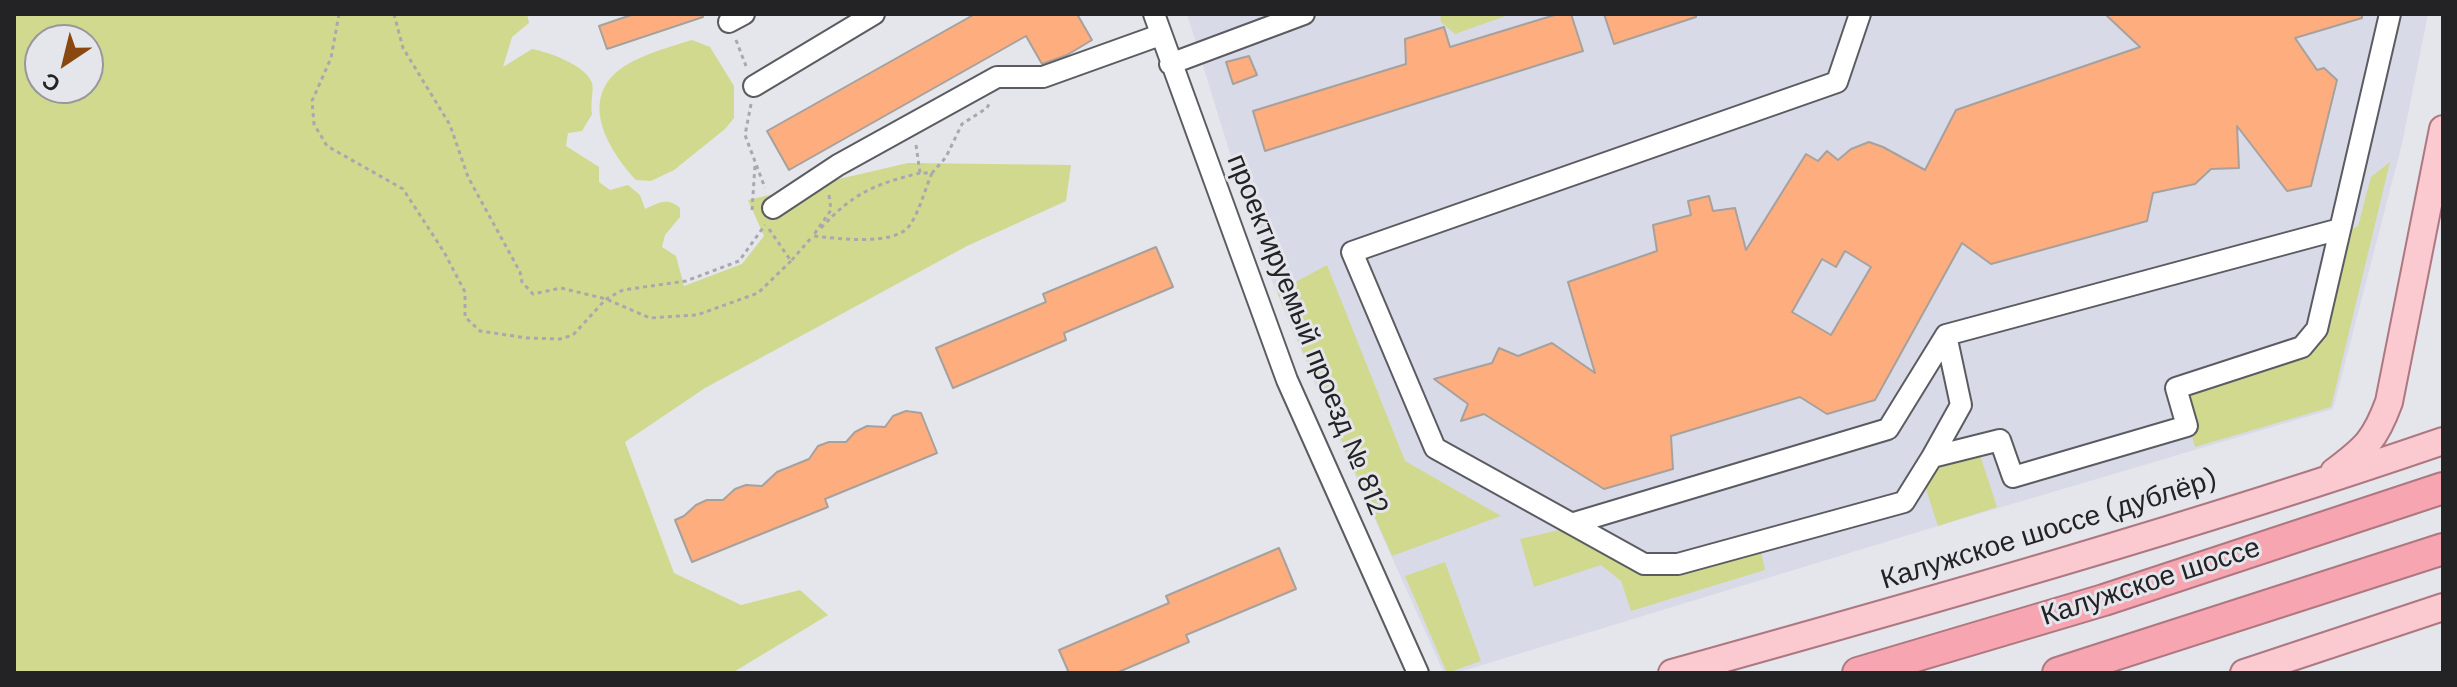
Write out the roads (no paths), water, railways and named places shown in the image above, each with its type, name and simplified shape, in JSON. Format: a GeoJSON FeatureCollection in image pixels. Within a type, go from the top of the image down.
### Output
{"type":"FeatureCollection","features":[{"type":"Feature","properties":{"kind":"highway","name":"Калужское шоссе"},"geometry":{"type":"LineString","coordinates":[[1858,673],[2104,600],[2443,488]]}},
{"type":"Feature","properties":{"kind":"highway","name":"Калужское шоссе"},"geometry":{"type":"LineString","coordinates":[[2058,673],[2443,549]]}},
{"type":"Feature","properties":{"kind":"main road"},"geometry":{"type":"LineString","coordinates":[[2319,484],[2358,454],[2378,431],[2389,402],[2443,129]]}},
{"type":"Feature","properties":{"kind":"main road","name":"Калужское шоссе (дублёр)"},"geometry":{"type":"LineString","coordinates":[[1672,673],[2015,577],[2319,484],[2443,441]]}},
{"type":"Feature","properties":{"kind":"main road"},"geometry":{"type":"LineString","coordinates":[[2244,673],[2443,607]]}},
{"type":"Feature","properties":{"kind":"street"},"geometry":{"type":"LineString","coordinates":[[754,86],[874,14]]}},
{"type":"Feature","properties":{"kind":"street","name":"проектируемый проезд № 812"},"geometry":{"type":"LineString","coordinates":[[1154,14],[1287,380],[1418,673]]}},
{"type":"Feature","properties":{"kind":"street"},"geometry":{"type":"LineString","coordinates":[[1170,64],[1304,14]]}},
{"type":"Feature","properties":{"kind":"street"},"geometry":{"type":"LineString","coordinates":[[1860,14],[1837,82],[1352,252],[1435,448],[1644,564],[1678,564],[1904,502],[1961,405],[1946,335]]}},
{"type":"Feature","properties":{"kind":"street"},"geometry":{"type":"LineString","coordinates":[[1932,457],[2000,440],[2013,477],[2187,426],[2176,388],[2302,347],[2317,329],[2390,14]]}},
{"type":"Feature","properties":{"kind":"street"},"geometry":{"type":"LineString","coordinates":[[769,220],[838,165],[997,77],[1043,77],[1160,35]]}},
{"type":"Feature","properties":{"kind":"street"},"geometry":{"type":"LineString","coordinates":[[1574,523],[1888,429],[1946,335],[2340,229]]}}]}
